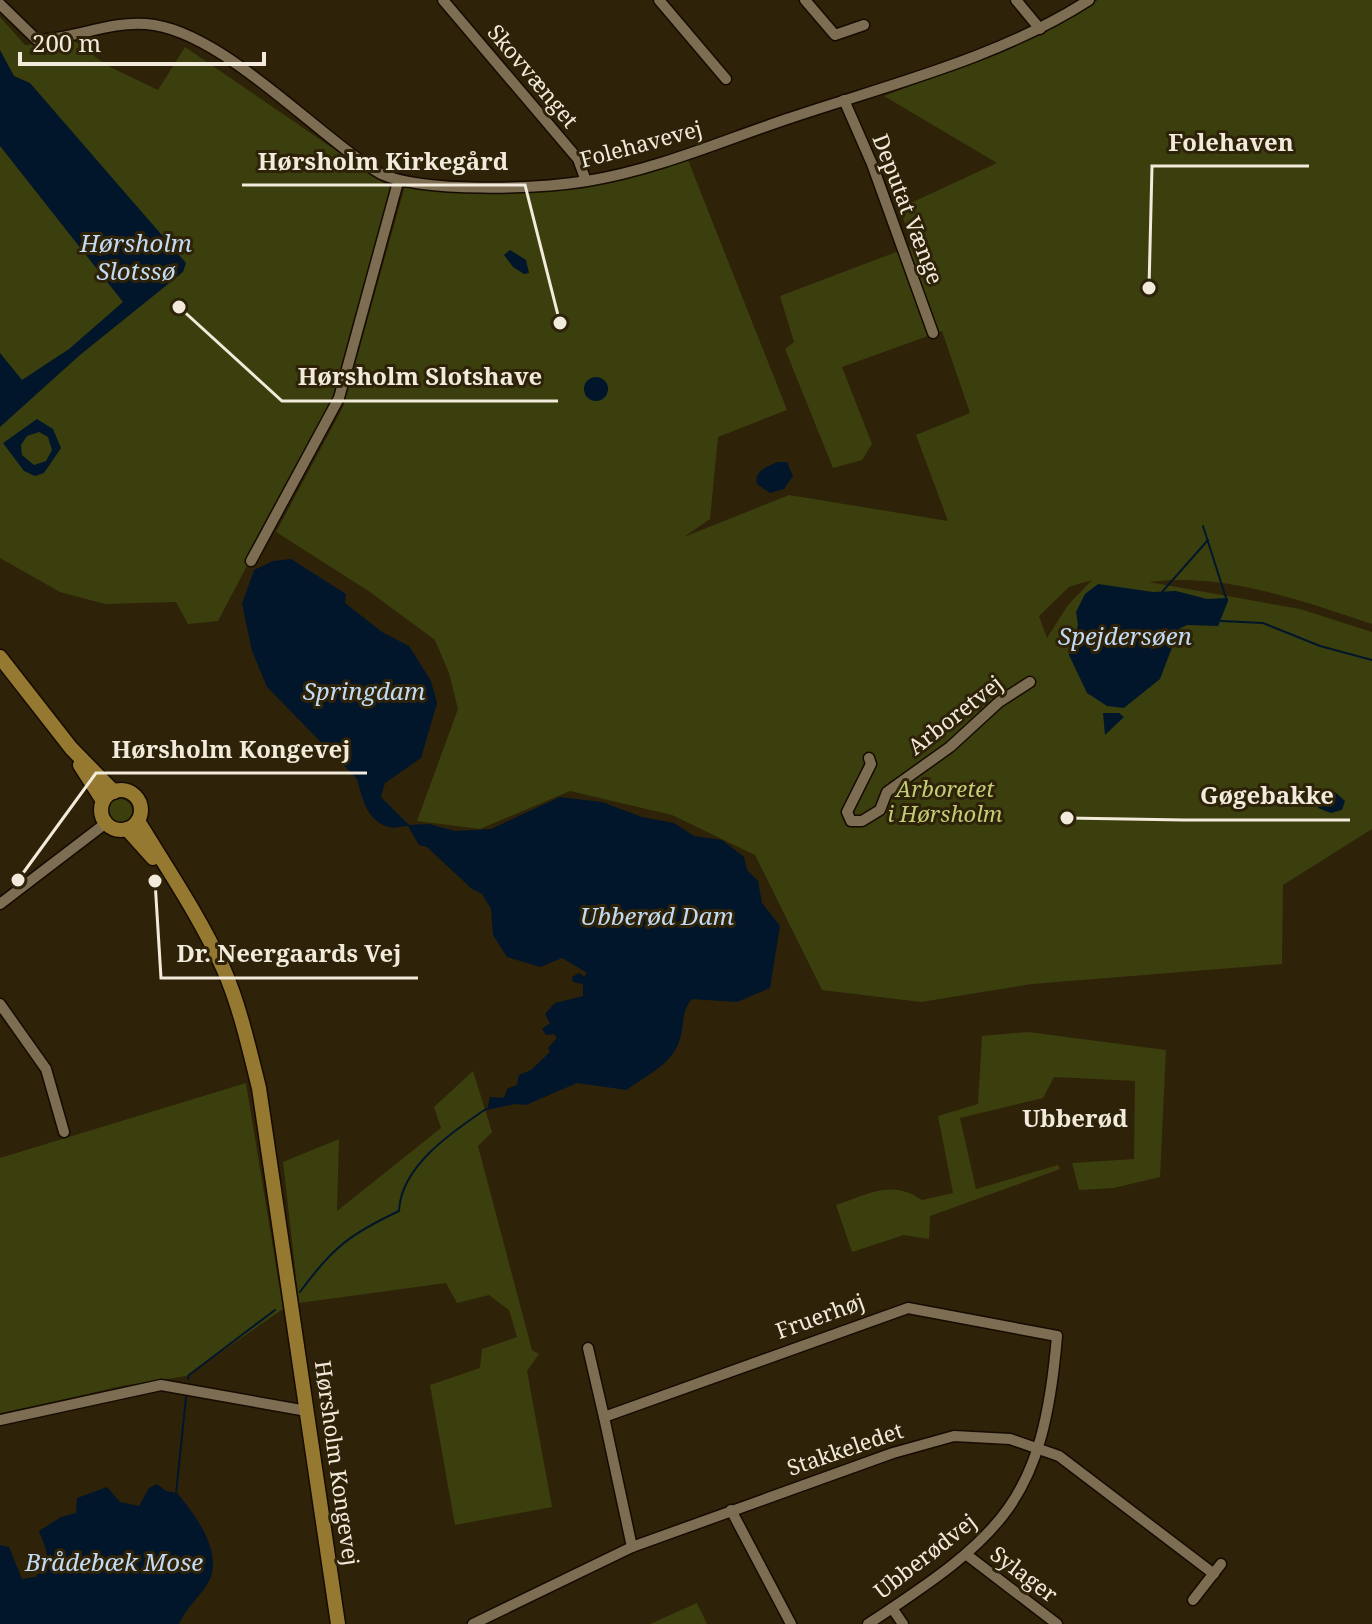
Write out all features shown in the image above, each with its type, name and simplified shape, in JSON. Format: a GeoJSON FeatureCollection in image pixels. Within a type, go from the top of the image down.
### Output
{"type":"FeatureCollection","features":[{"type":"Feature","properties":{"kind":"main road"},"geometry":{"type":"LineString","coordinates":[[0,657],[109,797]]}},
{"type":"Feature","properties":{"kind":"main road"},"geometry":{"type":"LineString","coordinates":[[124,791],[136,798],[140,809],[132,825],[113,828],[106,823],[101,809],[109,797],[124,791]]}},
{"type":"Feature","properties":{"kind":"main road","name":"Hørsholm Kongevej"},"geometry":{"type":"LineString","coordinates":[[132,825],[183,895],[224,970],[241,1017],[259,1088],[338,1624]]}},
{"type":"Feature","properties":{"kind":"street","name":"Skovvænget"},"geometry":{"type":"LineString","coordinates":[[443,0],[578,159],[586,181]]}},
{"type":"Feature","properties":{"kind":"street"},"geometry":{"type":"LineString","coordinates":[[659,0],[726,79]]}},
{"type":"Feature","properties":{"kind":"street"},"geometry":{"type":"LineString","coordinates":[[805,0],[835,35],[864,25]]}},
{"type":"Feature","properties":{"kind":"street"},"geometry":{"type":"LineString","coordinates":[[1016,0],[1040,29]]}},
{"type":"Feature","properties":{"kind":"street","name":"Folehavevej"},"geometry":{"type":"LineString","coordinates":[[0,4],[37,40],[128,24],[170,29],[237,66],[367,166],[398,182],[474,186],[586,181],[695,151],[844,100],[920,80],[1040,29],[1089,0]]}},
{"type":"Feature","properties":{"kind":"street","name":"Deputat Vænge"},"geometry":{"type":"LineString","coordinates":[[844,100],[872,164],[933,333]]}},
{"type":"Feature","properties":{"kind":"street"},"geometry":{"type":"LineString","coordinates":[[251,561],[339,398],[398,182]]}},
{"type":"Feature","properties":{"kind":"street","name":"Arboretvej"},"geometry":{"type":"LineString","coordinates":[[869,758],[871,764],[855,790],[847,812],[851,821],[862,821],[880,810],[887,792],[950,747],[999,702],[1030,682]]}},
{"type":"Feature","properties":{"kind":"street"},"geometry":{"type":"LineString","coordinates":[[0,904],[106,823]]}},
{"type":"Feature","properties":{"kind":"street"},"geometry":{"type":"LineString","coordinates":[[0,1004],[46,1069],[64,1132]]}},
{"type":"Feature","properties":{"kind":"street","name":"Fruerhøj"},"geometry":{"type":"LineString","coordinates":[[604,1417],[908,1308],[1057,1336]]}},
{"type":"Feature","properties":{"kind":"street","name":"Ubberødvej"},"geometry":{"type":"LineString","coordinates":[[868,1624],[967,1555],[1009,1510],[1040,1448],[1057,1336]]}},
{"type":"Feature","properties":{"kind":"street"},"geometry":{"type":"LineString","coordinates":[[588,1348],[632,1547]]}},
{"type":"Feature","properties":{"kind":"street"},"geometry":{"type":"LineString","coordinates":[[0,1420],[161,1385],[307,1411]]}},
{"type":"Feature","properties":{"kind":"street","name":"Stakkeledet"},"geometry":{"type":"LineString","coordinates":[[473,1624],[632,1547],[731,1510],[930,1441],[979,1436],[1010,1439],[1040,1448],[1078,1469],[1214,1574]]}},
{"type":"Feature","properties":{"kind":"street"},"geometry":{"type":"LineString","coordinates":[[731,1510],[791,1624]]}},
{"type":"Feature","properties":{"kind":"street","name":"Sylager"},"geometry":{"type":"LineString","coordinates":[[967,1555],[1057,1624]]}},
{"type":"Feature","properties":{"kind":"street"},"geometry":{"type":"LineString","coordinates":[[1193,1600],[1221,1564]]}},
{"type":"Feature","properties":{"kind":"street"},"geometry":{"type":"LineString","coordinates":[[892,1608],[903,1624]]}},
{"type":"Feature","properties":{"kind":"green space","name":"Arboretet i Hørsholm"},"geometry":{"type":"Polygon","coordinates":[[[1098,0],[1372,0],[1372,624],[1291,598],[1234,585],[1177,580],[1149,582],[1300,609],[1372,632],[1372,829],[1283,885],[1282,964],[1032,984],[921,1002],[822,990],[755,855],[672,815],[570,791],[480,829],[417,821],[458,709],[449,673],[435,640],[370,592],[276,532],[343,407],[405,186],[463,190],[581,189],[688,160],[787,410],[718,437],[710,519],[684,537],[789,495],[948,521],[916,435],[970,413],[942,331],[842,367],[872,444],[862,460],[833,468],[785,349],[794,342],[780,296],[912,246],[900,208],[997,163],[884,96],[1014,47],[1098,0]],[[1092,580],[1069,587],[1039,616],[1047,638],[1068,605],[1092,580]]]}},
{"type":"Feature","properties":{"kind":"green space"},"geometry":{"type":"Polygon","coordinates":[[[0,17],[25,45],[75,41],[106,65],[158,90],[185,47],[391,188],[331,406],[218,621],[188,624],[176,602],[105,604],[60,592],[0,558],[0,17]]]}},
{"type":"Feature","properties":{"kind":"green space"},"geometry":{"type":"Polygon","coordinates":[[[120,799],[128,803],[132,811],[128,819],[120,823],[112,819],[108,811],[112,803],[120,799]]]}},
{"type":"Feature","properties":{"kind":"green space"},"geometry":{"type":"Polygon","coordinates":[[[1028,1032],[1166,1050],[1160,1177],[1114,1188],[1079,1190],[1072,1163],[1134,1159],[1135,1081],[1054,1077],[1043,1098],[960,1118],[976,1189],[1058,1165],[1060,1169],[930,1216],[929,1239],[904,1235],[852,1252],[836,1205],[880,1190],[900,1190],[922,1200],[953,1193],[938,1116],[978,1104],[982,1036],[1028,1032]]]}},
{"type":"Feature","properties":{"kind":"green space"},"geometry":{"type":"Polygon","coordinates":[[[473,1071],[492,1132],[478,1146],[532,1350],[539,1354],[527,1371],[552,1507],[455,1525],[430,1385],[480,1368],[482,1349],[517,1337],[509,1310],[489,1295],[457,1303],[446,1283],[299,1303],[283,1162],[339,1139],[337,1211],[441,1128],[434,1107],[473,1071]]]}},
{"type":"Feature","properties":{"kind":"green space"},"geometry":{"type":"Polygon","coordinates":[[[246,1083],[283,1309],[186,1376],[122,1386],[0,1414],[0,1158],[246,1083]]]}},
{"type":"Feature","properties":{"kind":"green space"},"geometry":{"type":"Polygon","coordinates":[[[697,1603],[707,1624],[650,1624],[697,1603]]]}},
{"type":"Feature","properties":{"kind":"water","name":"Hørsholm Slotssø"},"geometry":{"type":"Polygon","coordinates":[[[0,50],[14,76],[30,83],[186,263],[183,272],[80,355],[0,427],[0,353],[22,380],[69,349],[123,302],[0,146],[0,50]]]}},
{"type":"Feature","properties":{"kind":"water"},"geometry":{"type":"Polygon","coordinates":[[[510,250],[526,260],[529,273],[524,274],[513,267],[504,255],[510,250]]]}},
{"type":"Feature","properties":{"kind":"water"},"geometry":{"type":"Polygon","coordinates":[[[596,377],[607,384],[608,389],[601,400],[596,401],[585,394],[584,389],[591,378],[596,377]]]}},
{"type":"Feature","properties":{"kind":"water"},"geometry":{"type":"Polygon","coordinates":[[[37,419],[53,429],[61,448],[44,473],[35,476],[24,471],[3,443],[37,419]],[[39,432],[27,436],[21,445],[22,455],[34,465],[46,461],[52,450],[48,437],[39,432]]]}},
{"type":"Feature","properties":{"kind":"water"},"geometry":{"type":"Polygon","coordinates":[[[778,462],[787,462],[793,476],[784,489],[770,493],[757,484],[757,475],[778,462]]]}},
{"type":"Feature","properties":{"kind":"water","name":"Ubberød Dam"},"geometry":{"type":"Polygon","coordinates":[[[291,559],[346,594],[345,603],[382,632],[409,646],[431,681],[437,703],[421,758],[385,783],[381,797],[409,825],[429,824],[455,831],[491,829],[560,797],[602,802],[642,817],[674,823],[694,836],[722,840],[744,857],[747,870],[758,881],[762,903],[780,926],[770,988],[737,1002],[692,999],[675,1051],[663,1064],[627,1090],[577,1083],[526,1105],[487,1110],[490,1097],[504,1098],[507,1089],[517,1085],[519,1075],[531,1070],[550,1052],[548,1048],[557,1038],[554,1034],[546,1035],[542,1029],[550,1023],[545,1014],[555,1003],[583,996],[583,984],[573,982],[572,977],[579,973],[585,977],[586,972],[562,958],[540,967],[507,957],[493,935],[491,909],[482,894],[472,889],[427,847],[419,845],[408,826],[392,828],[375,819],[366,807],[357,779],[267,687],[252,651],[242,604],[254,570],[273,561],[291,559]]]}},
{"type":"Feature","properties":{"kind":"water","name":"Spejdersøen"},"geometry":{"type":"Polygon","coordinates":[[[1098,584],[1153,592],[1176,591],[1207,599],[1228,598],[1228,601],[1218,626],[1187,625],[1179,629],[1160,679],[1124,708],[1107,706],[1087,693],[1069,655],[1078,625],[1076,612],[1085,594],[1098,584]]]}},
{"type":"Feature","properties":{"kind":"water"},"geometry":{"type":"Polygon","coordinates":[[[1103,713],[1119,713],[1124,717],[1105,735],[1103,713]]]}},
{"type":"Feature","properties":{"kind":"water"},"geometry":{"type":"Polygon","coordinates":[[[1335,792],[1345,801],[1342,810],[1331,813],[1318,808],[1319,800],[1335,792]]]}},
{"type":"Feature","properties":{"kind":"water","name":"Brådebæk Mose"},"geometry":{"type":"Polygon","coordinates":[[[157,1484],[166,1491],[177,1493],[192,1512],[206,1535],[213,1560],[208,1583],[179,1624],[0,1624],[0,1545],[9,1547],[22,1579],[35,1577],[47,1559],[39,1531],[61,1517],[76,1513],[77,1498],[107,1487],[120,1502],[139,1506],[149,1488],[157,1484]]]}},
{"type":"Feature","properties":{"kind":"waterway"},"geometry":{"type":"LineString","coordinates":[[1203,526],[1226,598]]}},
{"type":"Feature","properties":{"kind":"waterway"},"geometry":{"type":"LineString","coordinates":[[1162,592],[1208,540]]}},
{"type":"Feature","properties":{"kind":"waterway"},"geometry":{"type":"LineString","coordinates":[[1221,621],[1263,623],[1320,646],[1372,660]]}},
{"type":"Feature","properties":{"kind":"waterway"},"geometry":{"type":"LineString","coordinates":[[300,1292],[332,1253],[367,1227],[399,1211],[402,1195],[418,1165],[458,1128],[486,1109]]}},
{"type":"Feature","properties":{"kind":"waterway"},"geometry":{"type":"LineString","coordinates":[[188,1379],[189,1375],[275,1310]]}},
{"type":"Feature","properties":{"kind":"waterway"},"geometry":{"type":"LineString","coordinates":[[176,1494],[186,1397]]}},
{"type":"Feature","properties":{"kind":"place","name":"Folehaven"},"geometry":{"type":"Point","coordinates":[1149,288]}},
{"type":"Feature","properties":{"kind":"place","name":"Hørsholm Slotshave"},"geometry":{"type":"Point","coordinates":[179,307]}},
{"type":"Feature","properties":{"kind":"place","name":"Hørsholm Kirkegård"},"geometry":{"type":"Point","coordinates":[560,323]}},
{"type":"Feature","properties":{"kind":"place","name":"Gøgebakke"},"geometry":{"type":"Point","coordinates":[1067,818]}},
{"type":"Feature","properties":{"kind":"place","name":"Hørsholm Kongevej"},"geometry":{"type":"Point","coordinates":[18,880]}},
{"type":"Feature","properties":{"kind":"place","name":"Dr. Neergaards Vej"},"geometry":{"type":"Point","coordinates":[155,881]}},
{"type":"Feature","properties":{"kind":"district","name":"Ubberød"},"geometry":{"type":"Point","coordinates":[1075,1119]}},
{"type":"Feature","properties":{"kind":"water label","name":"Springdam"},"geometry":{"type":"Point","coordinates":[364,692]}}]}
